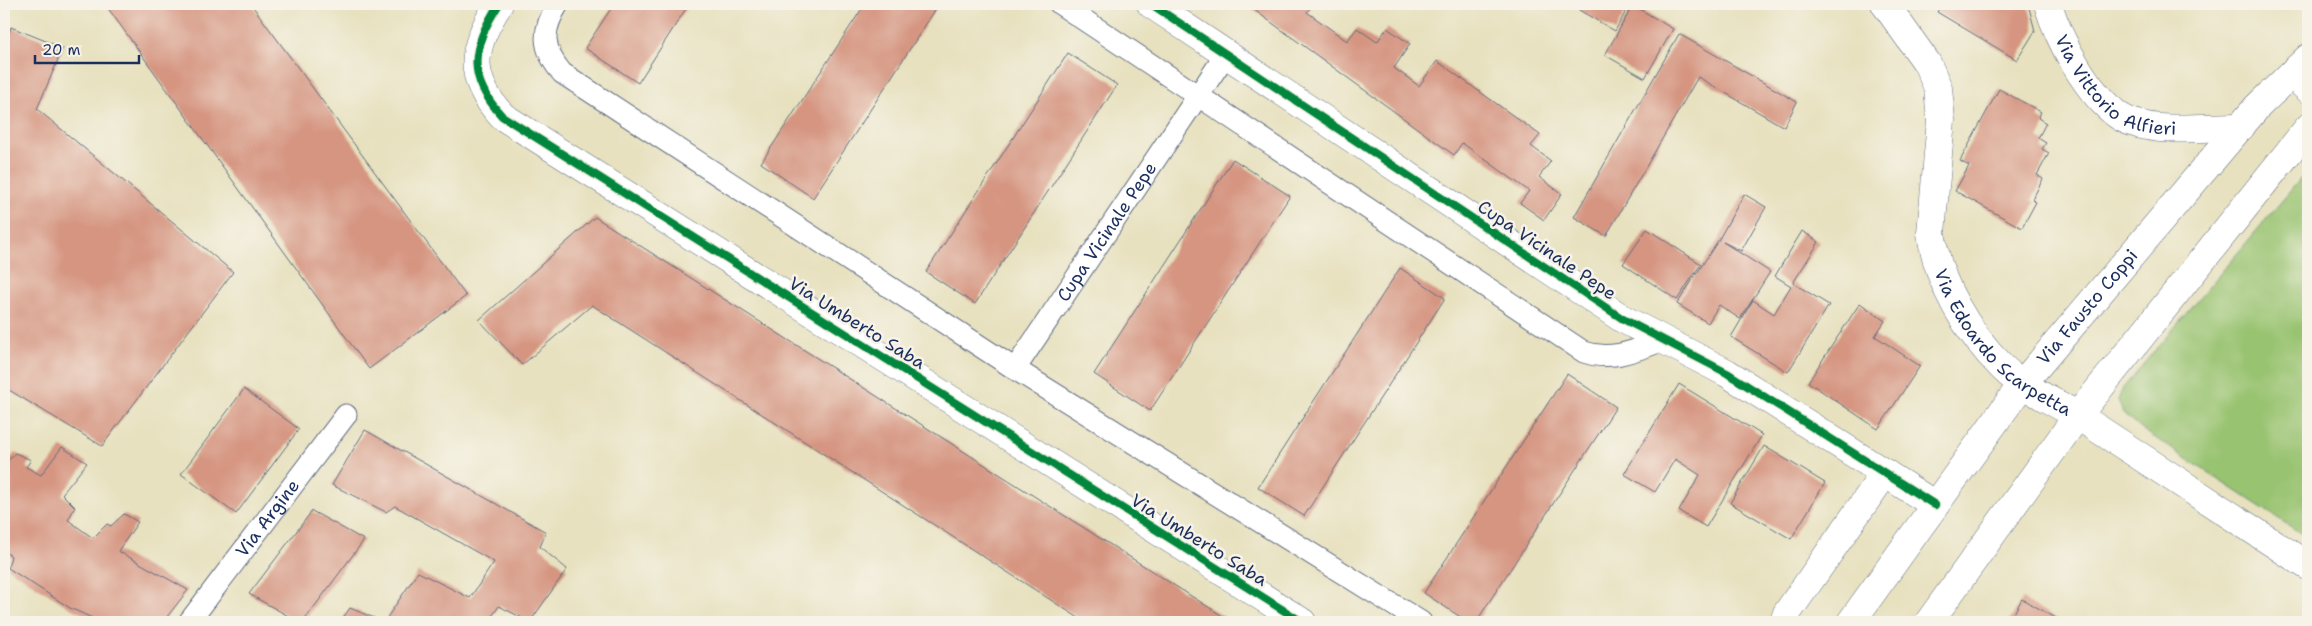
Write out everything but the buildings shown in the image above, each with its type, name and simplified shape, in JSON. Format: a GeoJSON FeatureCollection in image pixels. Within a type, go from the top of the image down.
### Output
{"type":"FeatureCollection","features":[{"type":"Feature","properties":{"kind":"street","name":"Via Umberto Saba"},"geometry":{"type":"LineString","coordinates":[[499,4],[490,18],[478,48],[475,67],[479,83],[489,101],[502,116],[1302,622]]}},
{"type":"Feature","properties":{"kind":"street","name":"Cupa Vicinale Pepe"},"geometry":{"type":"LineString","coordinates":[[1151,4],[1623,319],[1728,373],[1935,505]]}},
{"type":"Feature","properties":{"kind":"street","name":"Via Edoardo Scarpetta"},"geometry":{"type":"LineString","coordinates":[[1885,4],[1927,63],[1938,88],[1941,120],[1932,233],[1934,252],[1943,278],[1966,324],[2004,369],[2023,383],[2078,415],[2308,566]]}},
{"type":"Feature","properties":{"kind":"street","name":"Via Vittorio Alfieri"},"geometry":{"type":"LineString","coordinates":[[2048,4],[2059,32],[2080,72],[2100,100],[2121,118],[2160,128],[2241,127]]}},
{"type":"Feature","properties":{"kind":"street","name":"Via Fausto Coppi"},"geometry":{"type":"LineString","coordinates":[[1850,622],[2023,383],[2257,107],[2303,74]]}},
{"type":"Feature","properties":{"kind":"street"},"geometry":{"type":"LineString","coordinates":[[1929,622],[2078,415],[2308,128]]}},
{"type":"Feature","properties":{"kind":"street"},"geometry":{"type":"LineString","coordinates":[[1784,622],[1787,613],[1885,474]]}},
{"type":"Feature","properties":{"kind":"lane"},"geometry":{"type":"LineString","coordinates":[[558,4],[547,32],[545,44],[553,62],[562,73],[1015,369],[1421,622]]}},
{"type":"Feature","properties":{"kind":"lane"},"geometry":{"type":"LineString","coordinates":[[1060,4],[1584,352],[1597,356],[1611,356],[1664,340]]}},
{"type":"Feature","properties":{"kind":"lane","name":"Cupa Vicinale Pepe"},"geometry":{"type":"LineString","coordinates":[[1015,369],[1226,54]]}},
{"type":"Feature","properties":{"kind":"lane","name":"Via Argine"},"geometry":{"type":"LineString","coordinates":[[189,622],[346,415]]}},
{"type":"Feature","properties":{"kind":"green space"},"geometry":{"type":"Polygon","coordinates":[[[2308,170],[2308,538],[2140,428],[2123,413],[2118,400],[2123,388],[2308,170]]]}},
{"type":"Feature","properties":{"kind":"cycle path"},"geometry":{"type":"LineString","coordinates":[[499,4],[483,34],[476,62],[482,88],[490,102],[502,116],[1302,622]]}},
{"type":"Feature","properties":{"kind":"cycle path"},"geometry":{"type":"LineString","coordinates":[[1151,4],[1623,319],[1727,373],[1935,505]]}}]}
